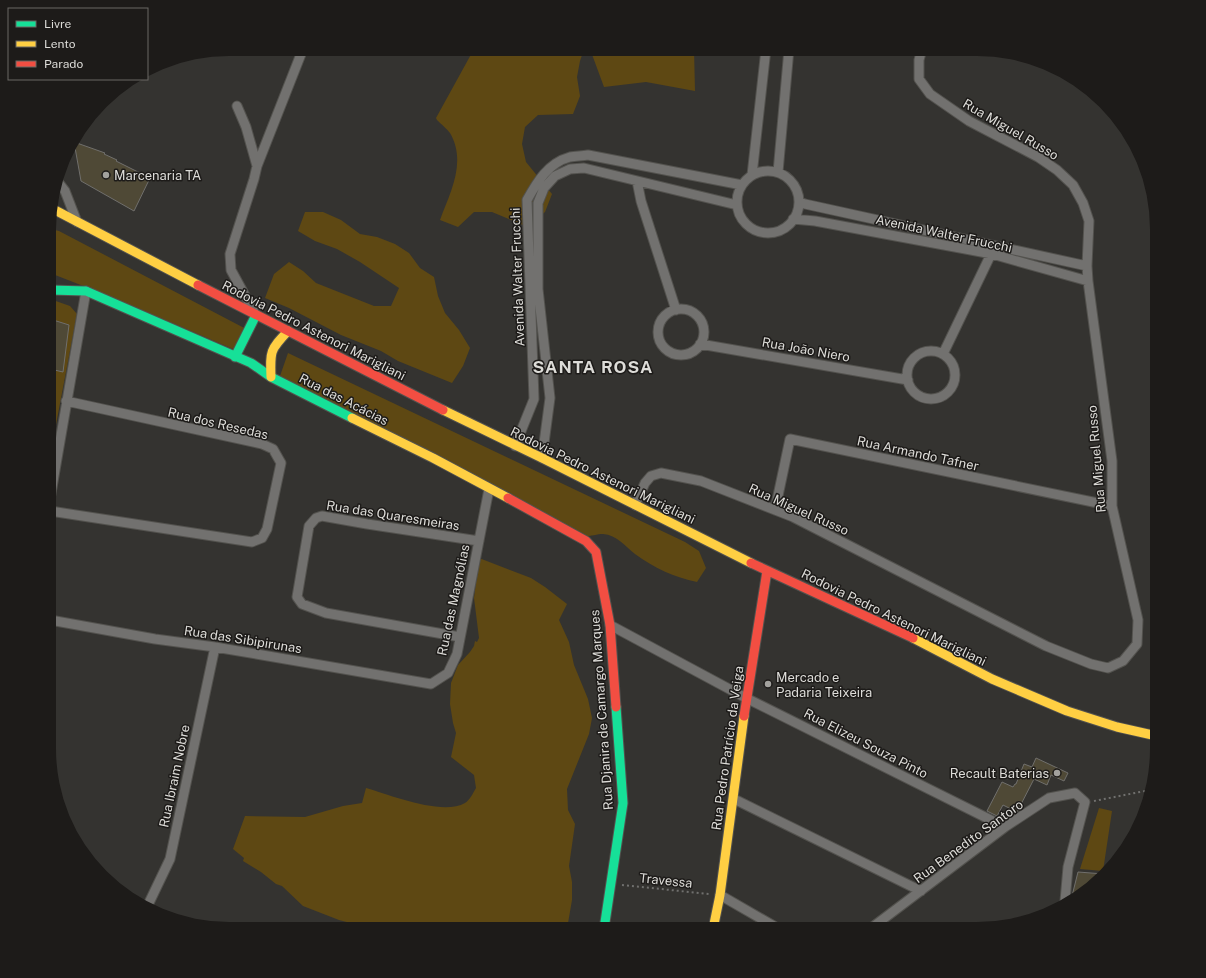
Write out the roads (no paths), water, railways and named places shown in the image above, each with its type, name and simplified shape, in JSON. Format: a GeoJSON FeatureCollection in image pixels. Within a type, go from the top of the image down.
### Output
{"type":"FeatureCollection","features":[{"type":"Feature","properties":{"kind":"street"},"geometry":{"type":"LineString","coordinates":[[235,357],[256,316],[231,270],[230,254],[257,166],[300,56]]}},
{"type":"Feature","properties":{"kind":"street"},"geometry":{"type":"LineString","coordinates":[[752,176],[765,56]]}},
{"type":"Feature","properties":{"kind":"street"},"geometry":{"type":"LineString","coordinates":[[778,172],[788,56]]}},
{"type":"Feature","properties":{"kind":"street","name":"Rua Miguel Russo"},"geometry":{"type":"LineString","coordinates":[[635,505],[645,483],[652,476],[661,473],[701,482],[793,517],[1046,646],[1091,664],[1108,668],[1123,661],[1137,644],[1138,620],[1112,506],[1112,461],[1088,281],[1087,266],[1089,221],[1084,203],[1073,185],[1057,170],[1038,157],[969,122],[930,94],[919,79],[920,56]]}},
{"type":"Feature","properties":{"kind":"street"},"geometry":{"type":"LineString","coordinates":[[237,106],[246,127],[257,166]]}},
{"type":"Feature","properties":{"kind":"street","name":"Avenida Walter Frucchi"},"geometry":{"type":"LineString","coordinates":[[534,399],[527,200],[538,180],[550,167],[569,158],[588,155],[742,185]]}},
{"type":"Feature","properties":{"kind":"street","name":"Avenida Walter Frucchi"},"geometry":{"type":"LineString","coordinates":[[542,458],[550,398],[538,290],[538,203],[544,188],[555,176],[570,169],[584,168],[737,204]]}},
{"type":"Feature","properties":{"kind":"street"},"geometry":{"type":"LineString","coordinates":[[758,172],[778,172],[787,177],[797,192],[799,202],[797,211],[787,226],[780,230],[772,232],[756,230],[744,222],[739,214],[737,204],[738,195],[742,185],[758,172]]}},
{"type":"Feature","properties":{"kind":"street"},"geometry":{"type":"LineString","coordinates":[[637,181],[641,200],[676,310]]}},
{"type":"Feature","properties":{"kind":"street"},"geometry":{"type":"LineString","coordinates":[[61,186],[65,191],[78,223]]}},
{"type":"Feature","properties":{"kind":"street","name":"Avenida Walter Frucchi"},"geometry":{"type":"LineString","coordinates":[[799,202],[993,250],[1088,281]]}},
{"type":"Feature","properties":{"kind":"street","name":"Rodovia Pedro Astenori Marigliani"},"geometry":{"type":"LineString","coordinates":[[57,211],[256,316],[472,425],[542,458],[767,571],[901,632],[992,679],[1067,711],[1117,727],[1150,734]]}},
{"type":"Feature","properties":{"kind":"street","name":"Avenida Walter Frucchi"},"geometry":{"type":"LineString","coordinates":[[793,219],[815,221],[1087,266]]}},
{"type":"Feature","properties":{"kind":"street"},"geometry":{"type":"LineString","coordinates":[[943,354],[993,250]]}},
{"type":"Feature","properties":{"kind":"street"},"geometry":{"type":"LineString","coordinates":[[56,290],[86,291],[56,462]]}},
{"type":"Feature","properties":{"kind":"street","name":"Rua das Acácias"},"geometry":{"type":"LineString","coordinates":[[86,291],[251,363],[270,377],[433,458],[586,541]]}},
{"type":"Feature","properties":{"kind":"street"},"geometry":{"type":"LineString","coordinates":[[676,310],[693,313],[701,323],[703,337],[696,350],[689,354],[674,354],[668,351],[662,346],[659,339],[658,332],[663,318],[676,310]]}},
{"type":"Feature","properties":{"kind":"street"},"geometry":{"type":"LineString","coordinates":[[270,377],[270,356],[275,345],[288,331]]}},
{"type":"Feature","properties":{"kind":"street","name":"Rua João Niero"},"geometry":{"type":"LineString","coordinates":[[700,344],[908,380]]}},
{"type":"Feature","properties":{"kind":"street"},"geometry":{"type":"LineString","coordinates":[[928,351],[943,354],[954,366],[956,374],[951,390],[945,396],[929,400],[914,392],[908,380],[909,368],[914,358],[928,351]]}},
{"type":"Feature","properties":{"kind":"street"},"geometry":{"type":"LineString","coordinates":[[515,446],[534,399],[550,398]]}},
{"type":"Feature","properties":{"kind":"street","name":"Rua dos Resedas"},"geometry":{"type":"LineString","coordinates":[[56,512],[252,542],[262,538],[267,529],[281,463],[273,449],[262,444],[66,401]]}},
{"type":"Feature","properties":{"kind":"street","name":"Rua Armando Tafner"},"geometry":{"type":"LineString","coordinates":[[775,510],[790,439],[1112,506]]}},
{"type":"Feature","properties":{"kind":"street","name":"Rua das Magnólias"},"geometry":{"type":"LineString","coordinates":[[431,684],[448,673],[457,654],[489,488]]}},
{"type":"Feature","properties":{"kind":"street","name":"Rua das Quaresmeiras"},"geometry":{"type":"LineString","coordinates":[[460,637],[326,613],[302,604],[297,597],[309,526],[316,518],[322,516],[479,541]]}},
{"type":"Feature","properties":{"kind":"street","name":"Rua Djanira de Camargo Marques"},"geometry":{"type":"LineString","coordinates":[[586,541],[596,552],[610,625],[624,803],[605,922]]}},
{"type":"Feature","properties":{"kind":"street","name":"Rua Pedro Patrício da Veiga"},"geometry":{"type":"LineString","coordinates":[[714,922],[720,895],[734,799],[746,698],[767,571]]}},
{"type":"Feature","properties":{"kind":"street","name":"Rua das Sibipirunas"},"geometry":{"type":"LineString","coordinates":[[56,621],[155,639],[215,647],[431,684]]}},
{"type":"Feature","properties":{"kind":"street","name":"Rua Elizeu Souza Pinto"},"geometry":{"type":"LineString","coordinates":[[610,625],[746,698],[1005,827]]}},
{"type":"Feature","properties":{"kind":"street","name":"Rua Ibraim Nobre"},"geometry":{"type":"LineString","coordinates":[[150,903],[170,859],[215,647]]}},
{"type":"Feature","properties":{"kind":"street","name":"Rua Benedito Santoro"},"geometry":{"type":"LineString","coordinates":[[879,922],[1005,827],[1049,798],[1075,793],[1085,802],[1068,867],[1065,898]]}},
{"type":"Feature","properties":{"kind":"street"},"geometry":{"type":"LineString","coordinates":[[734,799],[921,891]]}},
{"type":"Feature","properties":{"kind":"street"},"geometry":{"type":"LineString","coordinates":[[720,895],[767,922]]}},
{"type":"Feature","properties":{"kind":"place","name":"Marcenaria TA"},"geometry":{"type":"Point","coordinates":[106,175]}},
{"type":"Feature","properties":{"kind":"place","name":"Mercado e Padaria Teixeira"},"geometry":{"type":"Point","coordinates":[768,684]}},
{"type":"Feature","properties":{"kind":"place","name":"Recault Baterias"},"geometry":{"type":"Point","coordinates":[1057,773]}},
{"type":"Feature","properties":{"kind":"district","name":"SANTA ROSA"},"geometry":{"type":"Point","coordinates":[593,367]}}]}
